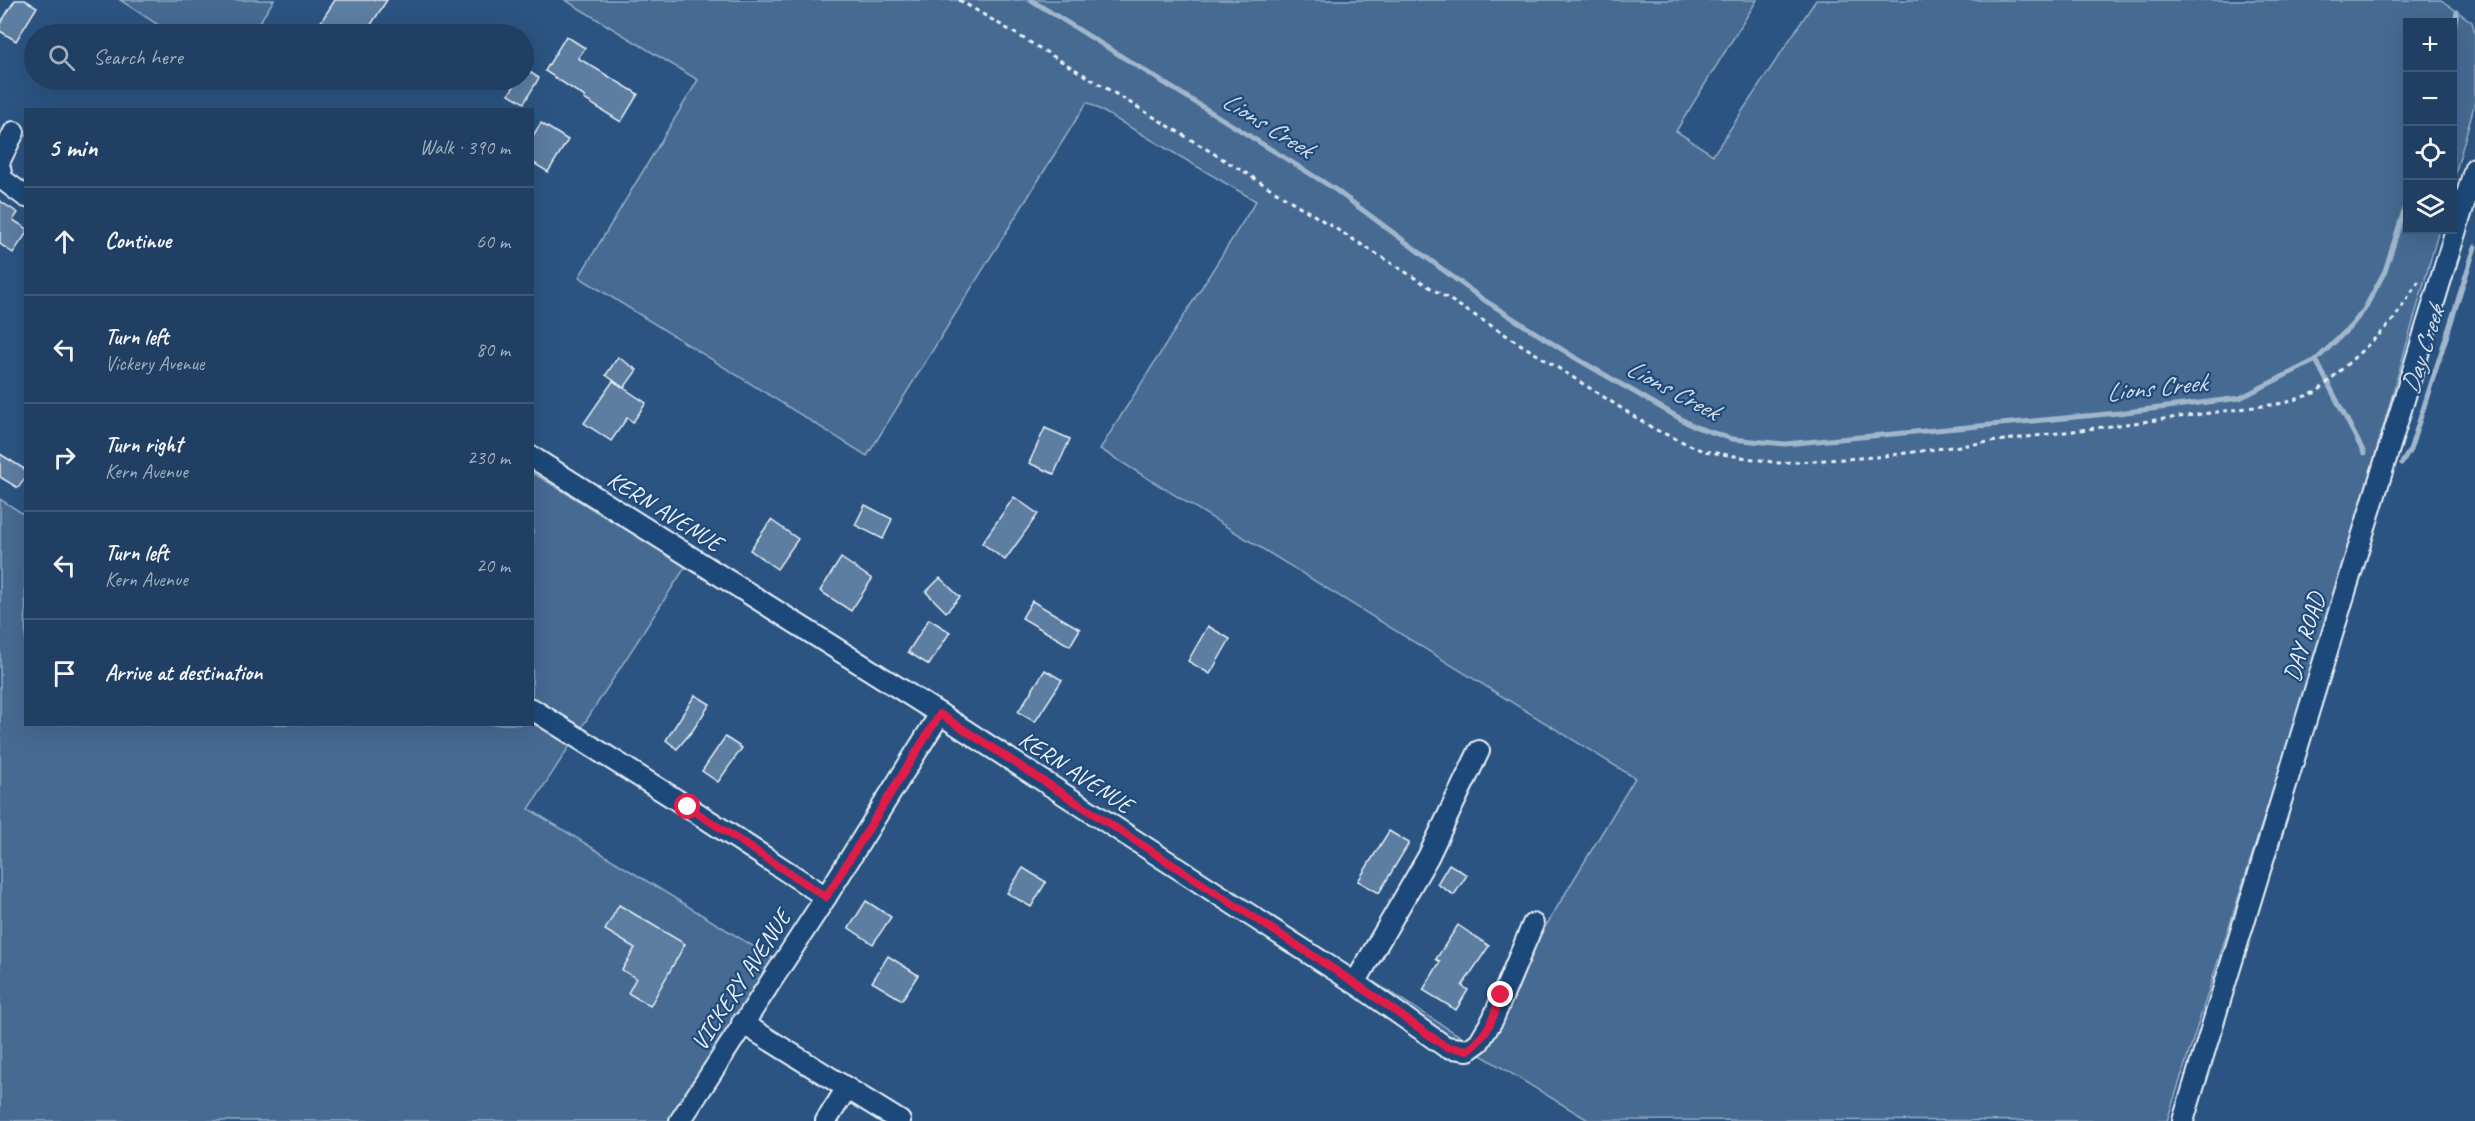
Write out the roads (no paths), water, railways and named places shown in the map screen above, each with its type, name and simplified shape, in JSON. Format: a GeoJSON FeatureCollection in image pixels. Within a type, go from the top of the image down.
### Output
{"type":"FeatureCollection","features":[{"type":"Feature","properties":{"kind":"street"},"geometry":{"type":"LineString","coordinates":[[0,160],[13,132]]}},
{"type":"Feature","properties":{"kind":"street"},"geometry":{"type":"LineString","coordinates":[[0,168],[2,178],[24,195]]}},
{"type":"Feature","properties":{"kind":"street","name":"DAY ROAD"},"geometry":{"type":"LineString","coordinates":[[2183,1121],[2475,168]]}},
{"type":"Feature","properties":{"kind":"street","name":"KERN AVENUE"},"geometry":{"type":"LineString","coordinates":[[534,458],[940,714],[1355,983],[1446,1047],[1468,1050],[1479,1042],[1492,1019],[1533,924]]}},
{"type":"Feature","properties":{"kind":"street"},"geometry":{"type":"LineString","coordinates":[[534,710],[826,897]]}},
{"type":"Feature","properties":{"kind":"street","name":"VICKERY AVENUE"},"geometry":{"type":"LineString","coordinates":[[680,1121],[826,897],[940,714]]}},
{"type":"Feature","properties":{"kind":"street"},"geometry":{"type":"LineString","coordinates":[[1355,983],[1428,857],[1479,751]]}},
{"type":"Feature","properties":{"kind":"street"},"geometry":{"type":"LineString","coordinates":[[742,1023],[900,1121]]}},
{"type":"Feature","properties":{"kind":"street"},"geometry":{"type":"LineString","coordinates":[[826,1121],[847,1088]]}},
{"type":"Feature","properties":{"kind":"waterway","name":"Lions Creek"},"geometry":{"type":"LineString","coordinates":[[1031,0],[1333,188],[1481,298],[1574,357],[1693,426],[1732,439],[1785,444],[2118,413],[2240,398],[2316,360],[2350,327],[2364,310],[2385,271],[2403,214]]}},
{"type":"Feature","properties":{"kind":"waterway","name":"Lions Creek"},"geometry":{"type":"LineString","coordinates":[[2456,18],[2457,12]]}},
{"type":"Feature","properties":{"kind":"waterway","name":"Day Creek"},"geometry":{"type":"LineString","coordinates":[[2402,463],[2410,450],[2475,247]]}},
{"type":"Feature","properties":{"kind":"waterway","name":"Day Creek"},"geometry":{"type":"LineString","coordinates":[[2316,360],[2364,453]]}}]}
